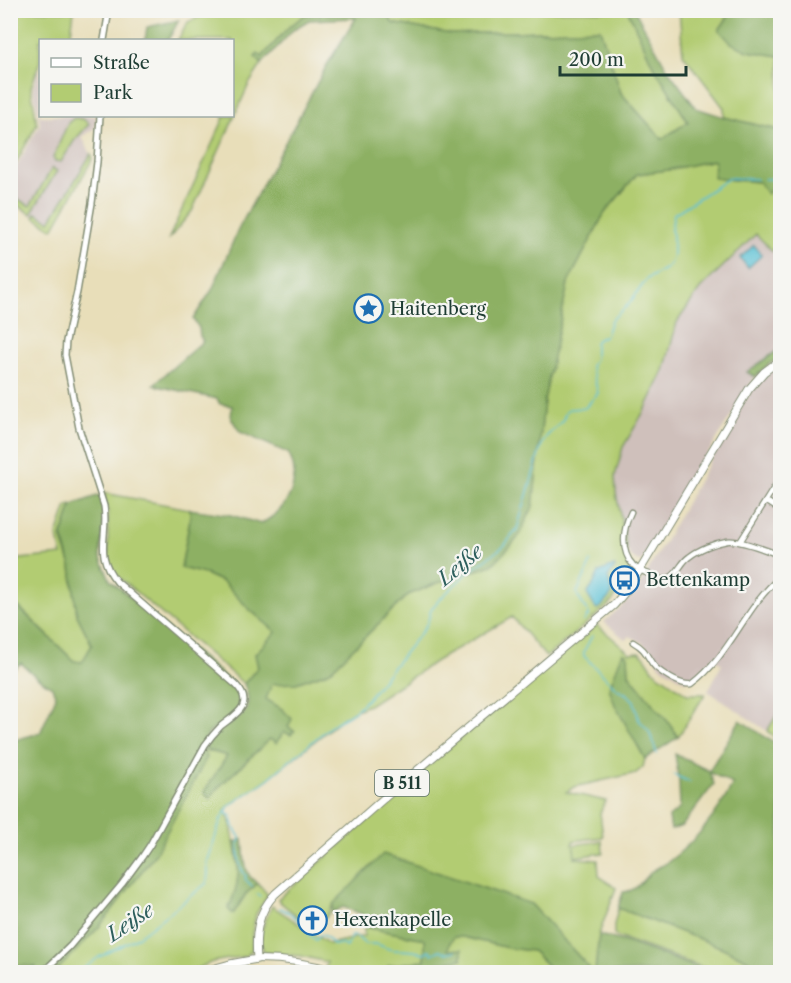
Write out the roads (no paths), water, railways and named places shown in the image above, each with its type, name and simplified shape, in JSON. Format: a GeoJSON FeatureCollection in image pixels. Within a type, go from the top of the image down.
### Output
{"type":"FeatureCollection","features":[{"type":"Feature","properties":{"kind":"main road","name":"B 511"},"geometry":{"type":"LineString","coordinates":[[257,959],[257,927],[263,910],[271,898],[397,787],[604,614],[622,596],[749,389],[764,372],[780,360]]}},
{"type":"Feature","properties":{"kind":"main road"},"geometry":{"type":"LineString","coordinates":[[201,972],[257,959],[298,961],[339,972]]}},
{"type":"Feature","properties":{"kind":"street"},"geometry":{"type":"LineString","coordinates":[[104,39],[109,10]]}},
{"type":"Feature","properties":{"kind":"street"},"geometry":{"type":"LineString","coordinates":[[43,972],[70,946],[131,873],[150,845],[206,743],[239,711],[244,701],[243,694],[236,685],[117,582],[104,560],[104,506],[79,428],[65,355],[92,203],[100,117]]}},
{"type":"Feature","properties":{"kind":"street"},"geometry":{"type":"LineString","coordinates":[[740,542],[780,478]]}},
{"type":"Feature","properties":{"kind":"street"},"geometry":{"type":"LineString","coordinates":[[766,501],[780,510]]}},
{"type":"Feature","properties":{"kind":"street"},"geometry":{"type":"LineString","coordinates":[[631,512],[626,526],[624,544],[630,562],[658,579],[673,576],[686,560],[720,542],[733,540],[780,555]]}},
{"type":"Feature","properties":{"kind":"street"},"geometry":{"type":"LineString","coordinates":[[633,642],[644,649],[656,668],[689,685],[714,663],[745,619],[780,577]]}},
{"type":"Feature","properties":{"kind":"water"},"geometry":{"type":"Polygon","coordinates":[[[754,245],[762,255],[748,268],[740,258],[754,245]]]}},
{"type":"Feature","properties":{"kind":"water"},"geometry":{"type":"Polygon","coordinates":[[[614,566],[608,578],[612,594],[601,607],[596,609],[587,594],[599,572],[614,566]]]}},
{"type":"Feature","properties":{"kind":"waterway","name":"Leiße"},"geometry":{"type":"LineString","coordinates":[[72,972],[84,968],[99,957],[136,938],[207,883],[207,863],[221,819],[229,806],[268,779],[331,726],[356,710],[423,630],[431,609],[438,601],[467,573],[504,546],[517,529],[546,437],[563,420],[566,411],[585,408],[598,393],[591,366],[595,359],[595,343],[606,335],[611,320],[628,305],[647,279],[670,264],[673,256],[671,230],[674,214],[729,178],[757,179]]}},
{"type":"Feature","properties":{"kind":"waterway","name":"Leiße"},"geometry":{"type":"LineString","coordinates":[[764,179],[780,179]]}},
{"type":"Feature","properties":{"kind":"waterway"},"geometry":{"type":"LineString","coordinates":[[584,621],[589,614],[577,593],[591,562]]}},
{"type":"Feature","properties":{"kind":"waterway"},"geometry":{"type":"LineString","coordinates":[[592,636],[584,651],[584,656],[616,688],[634,701],[639,720],[649,731],[657,754]]}},
{"type":"Feature","properties":{"kind":"waterway"},"geometry":{"type":"LineString","coordinates":[[674,775],[690,782]]}},
{"type":"Feature","properties":{"kind":"waterway"},"geometry":{"type":"LineString","coordinates":[[226,813],[231,816],[235,830],[240,837],[240,863],[246,876],[245,879],[252,886]]}},
{"type":"Feature","properties":{"kind":"waterway"},"geometry":{"type":"LineString","coordinates":[[280,908],[295,917],[307,931]]}},
{"type":"Feature","properties":{"kind":"waterway"},"geometry":{"type":"LineString","coordinates":[[308,934],[316,940],[320,935],[334,945],[340,944],[347,947],[351,936],[356,936],[365,944],[378,945],[392,950],[424,953],[430,950],[432,954],[440,950],[447,953],[455,951]]}},
{"type":"Feature","properties":{"kind":"place","name":"Haitenberg"},"geometry":{"type":"Point","coordinates":[369,309]}},
{"type":"Feature","properties":{"kind":"place","name":"Bettenkamp"},"geometry":{"type":"Point","coordinates":[625,580]}},
{"type":"Feature","properties":{"kind":"place","name":"Hexenkapelle"},"geometry":{"type":"Point","coordinates":[313,920]}}]}
